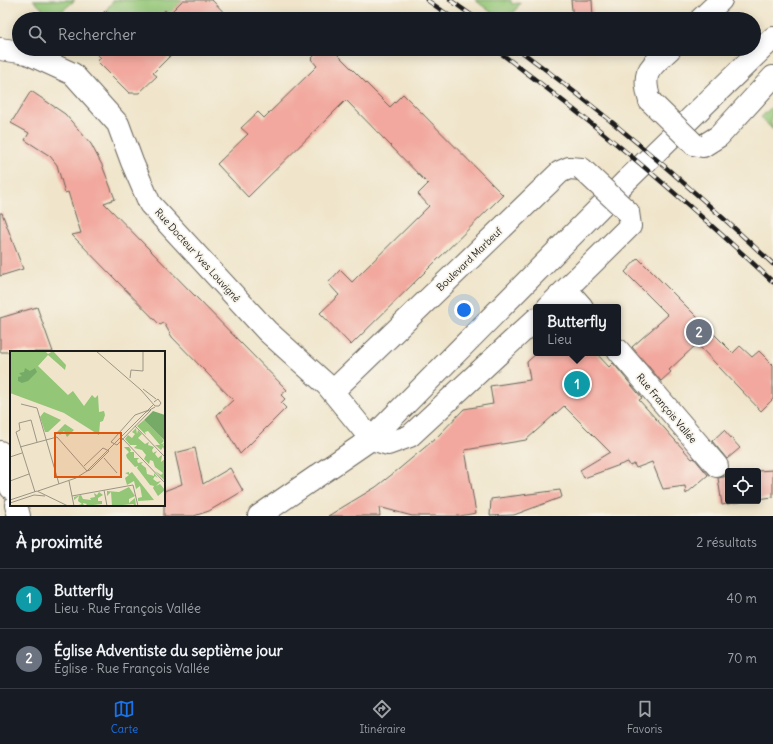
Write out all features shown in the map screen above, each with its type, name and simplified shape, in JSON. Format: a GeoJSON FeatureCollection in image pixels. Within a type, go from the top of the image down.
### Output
{"type":"FeatureCollection","features":[{"type":"Feature","properties":{"kind":"street"},"geometry":{"type":"LineString","coordinates":[[708,12],[721,0]]}},
{"type":"Feature","properties":{"kind":"street"},"geometry":{"type":"LineString","coordinates":[[761,50],[773,38]]}},
{"type":"Feature","properties":{"kind":"street","name":"Rue Docteur Yves Louvigné"},"geometry":{"type":"LineString","coordinates":[[0,49],[12,51]]}},
{"type":"Feature","properties":{"kind":"street","name":"Rue Docteur Yves Louvigné"},"geometry":{"type":"LineString","coordinates":[[34,56],[73,74],[118,124],[150,204],[267,331],[333,391],[370,439]]}},
{"type":"Feature","properties":{"kind":"street"},"geometry":{"type":"LineString","coordinates":[[664,56],[647,74],[645,85],[650,101],[694,144],[703,146],[719,136],[773,77]]}},
{"type":"Feature","properties":{"kind":"street"},"geometry":{"type":"LineString","coordinates":[[270,512],[370,439],[625,182],[754,56]]}},
{"type":"Feature","properties":{"kind":"street","name":"Boulevard Marbeuf"},"geometry":{"type":"LineString","coordinates":[[333,391],[560,172],[568,168],[582,169],[628,212],[630,226],[551,304]]}},
{"type":"Feature","properties":{"kind":"street"},"geometry":{"type":"LineString","coordinates":[[567,290],[579,304]]}},
{"type":"Feature","properties":{"kind":"street"},"geometry":{"type":"LineString","coordinates":[[370,439],[388,444],[410,436],[533,322]]}},
{"type":"Feature","properties":{"kind":"street","name":"Rue François Vallée"},"geometry":{"type":"LineString","coordinates":[[621,354],[717,466]]}},
{"type":"Feature","properties":{"kind":"street"},"geometry":{"type":"LineString","coordinates":[[0,452],[10,485]]}},
{"type":"Feature","properties":{"kind":"street"},"geometry":{"type":"LineString","coordinates":[[16,506],[20,516]]}},
{"type":"Feature","properties":{"kind":"green space"},"geometry":{"type":"Polygon","coordinates":[[[33,0],[75,0],[61,12],[46,12],[33,0]]]}},
{"type":"Feature","properties":{"kind":"green space"},"geometry":{"type":"Polygon","coordinates":[[[114,0],[183,0],[176,7],[180,11],[179,12],[167,12],[165,10],[163,12],[108,12],[106,10],[114,0]]]}},
{"type":"Feature","properties":{"kind":"green space"},"geometry":{"type":"Polygon","coordinates":[[[475,0],[511,0],[511,4],[520,3],[514,12],[491,12],[475,0]]]}},
{"type":"Feature","properties":{"kind":"green space"},"geometry":{"type":"Polygon","coordinates":[[[773,106],[771,122],[773,130],[761,117],[773,106]]]}},
{"type":"Feature","properties":{"kind":"building"},"geometry":{"type":"Polygon","coordinates":[[[183,0],[212,0],[223,12],[171,12],[183,0]]]}},
{"type":"Feature","properties":{"kind":"building"},"geometry":{"type":"Polygon","coordinates":[[[571,0],[592,0],[593,12],[572,12],[571,0]]]}},
{"type":"Feature","properties":{"kind":"building"},"geometry":{"type":"Polygon","coordinates":[[[99,56],[170,56],[153,73],[157,76],[139,93],[129,93],[97,61],[101,58],[99,56]]]}},
{"type":"Feature","properties":{"kind":"building"},"geometry":{"type":"Polygon","coordinates":[[[314,56],[339,56],[390,107],[403,94],[503,195],[351,345],[320,313],[339,295],[328,283],[340,270],[352,282],[429,206],[418,194],[428,184],[346,100],[248,197],[217,164],[248,134],[241,128],[258,112],[264,118],[317,66],[311,59],[314,56]]]}},
{"type":"Feature","properties":{"kind":"building"},"geometry":{"type":"Polygon","coordinates":[[[31,91],[65,114],[91,144],[102,165],[115,199],[104,203],[287,390],[281,395],[285,399],[281,403],[286,408],[240,454],[217,415],[233,400],[172,337],[164,323],[160,325],[72,235],[81,233],[68,192],[65,193],[57,165],[50,156],[25,140],[29,133],[11,123],[31,91]]]}},
{"type":"Feature","properties":{"kind":"building"},"geometry":{"type":"Polygon","coordinates":[[[0,213],[2,213],[23,269],[0,276],[0,213]]]}},
{"type":"Feature","properties":{"kind":"building"},"geometry":{"type":"Polygon","coordinates":[[[638,258],[733,353],[740,346],[752,357],[759,351],[773,365],[773,399],[761,411],[697,344],[669,370],[671,372],[661,381],[632,347],[668,315],[625,272],[638,258]]]}},
{"type":"Feature","properties":{"kind":"building"},"geometry":{"type":"Polygon","coordinates":[[[37,307],[53,351],[0,352],[0,318],[37,307]]]}},
{"type":"Feature","properties":{"kind":"building"},"geometry":{"type":"Polygon","coordinates":[[[534,356],[599,356],[609,367],[613,363],[642,398],[639,400],[692,459],[694,458],[708,475],[686,494],[685,486],[663,489],[652,462],[636,468],[634,464],[630,466],[628,462],[584,478],[580,470],[610,452],[564,406],[526,440],[465,450],[476,513],[460,516],[412,516],[379,507],[380,516],[328,516],[376,487],[399,469],[436,438],[464,409],[493,404],[490,386],[530,380],[527,362],[534,356]]]}},
{"type":"Feature","properties":{"kind":"building"},"geometry":{"type":"Polygon","coordinates":[[[724,430],[740,448],[727,459],[712,441],[724,430]]]}},
{"type":"Feature","properties":{"kind":"building"},"geometry":{"type":"Polygon","coordinates":[[[195,448],[203,484],[230,468],[243,491],[209,511],[194,516],[164,516],[165,491],[182,484],[175,453],[195,448]]]}},
{"type":"Feature","properties":{"kind":"building"},"geometry":{"type":"Polygon","coordinates":[[[773,470],[773,497],[761,499],[761,471],[773,470]]]}},
{"type":"Feature","properties":{"kind":"building"},"geometry":{"type":"Polygon","coordinates":[[[725,477],[725,504],[728,504],[722,505],[718,478],[725,477]]]}},
{"type":"Feature","properties":{"kind":"building"},"geometry":{"type":"Polygon","coordinates":[[[560,490],[562,497],[514,515],[490,516],[491,499],[560,490]]]}},
{"type":"Feature","properties":{"kind":"railway"},"geometry":{"type":"LineString","coordinates":[[427,0],[444,12]]}},
{"type":"Feature","properties":{"kind":"railway"},"geometry":{"type":"LineString","coordinates":[[450,0],[467,12]]}},
{"type":"Feature","properties":{"kind":"railway"},"geometry":{"type":"LineString","coordinates":[[504,56],[567,104],[637,161],[740,251],[773,282]]}},
{"type":"Feature","properties":{"kind":"railway"},"geometry":{"type":"LineString","coordinates":[[527,56],[649,153],[773,264]]}},
{"type":"Feature","properties":{"kind":"place","name":"Église Adventiste du septième jour"},"geometry":{"type":"Point","coordinates":[699,332]}},
{"type":"Feature","properties":{"kind":"place","name":"Butterfly"},"geometry":{"type":"Point","coordinates":[577,384]}}]}
